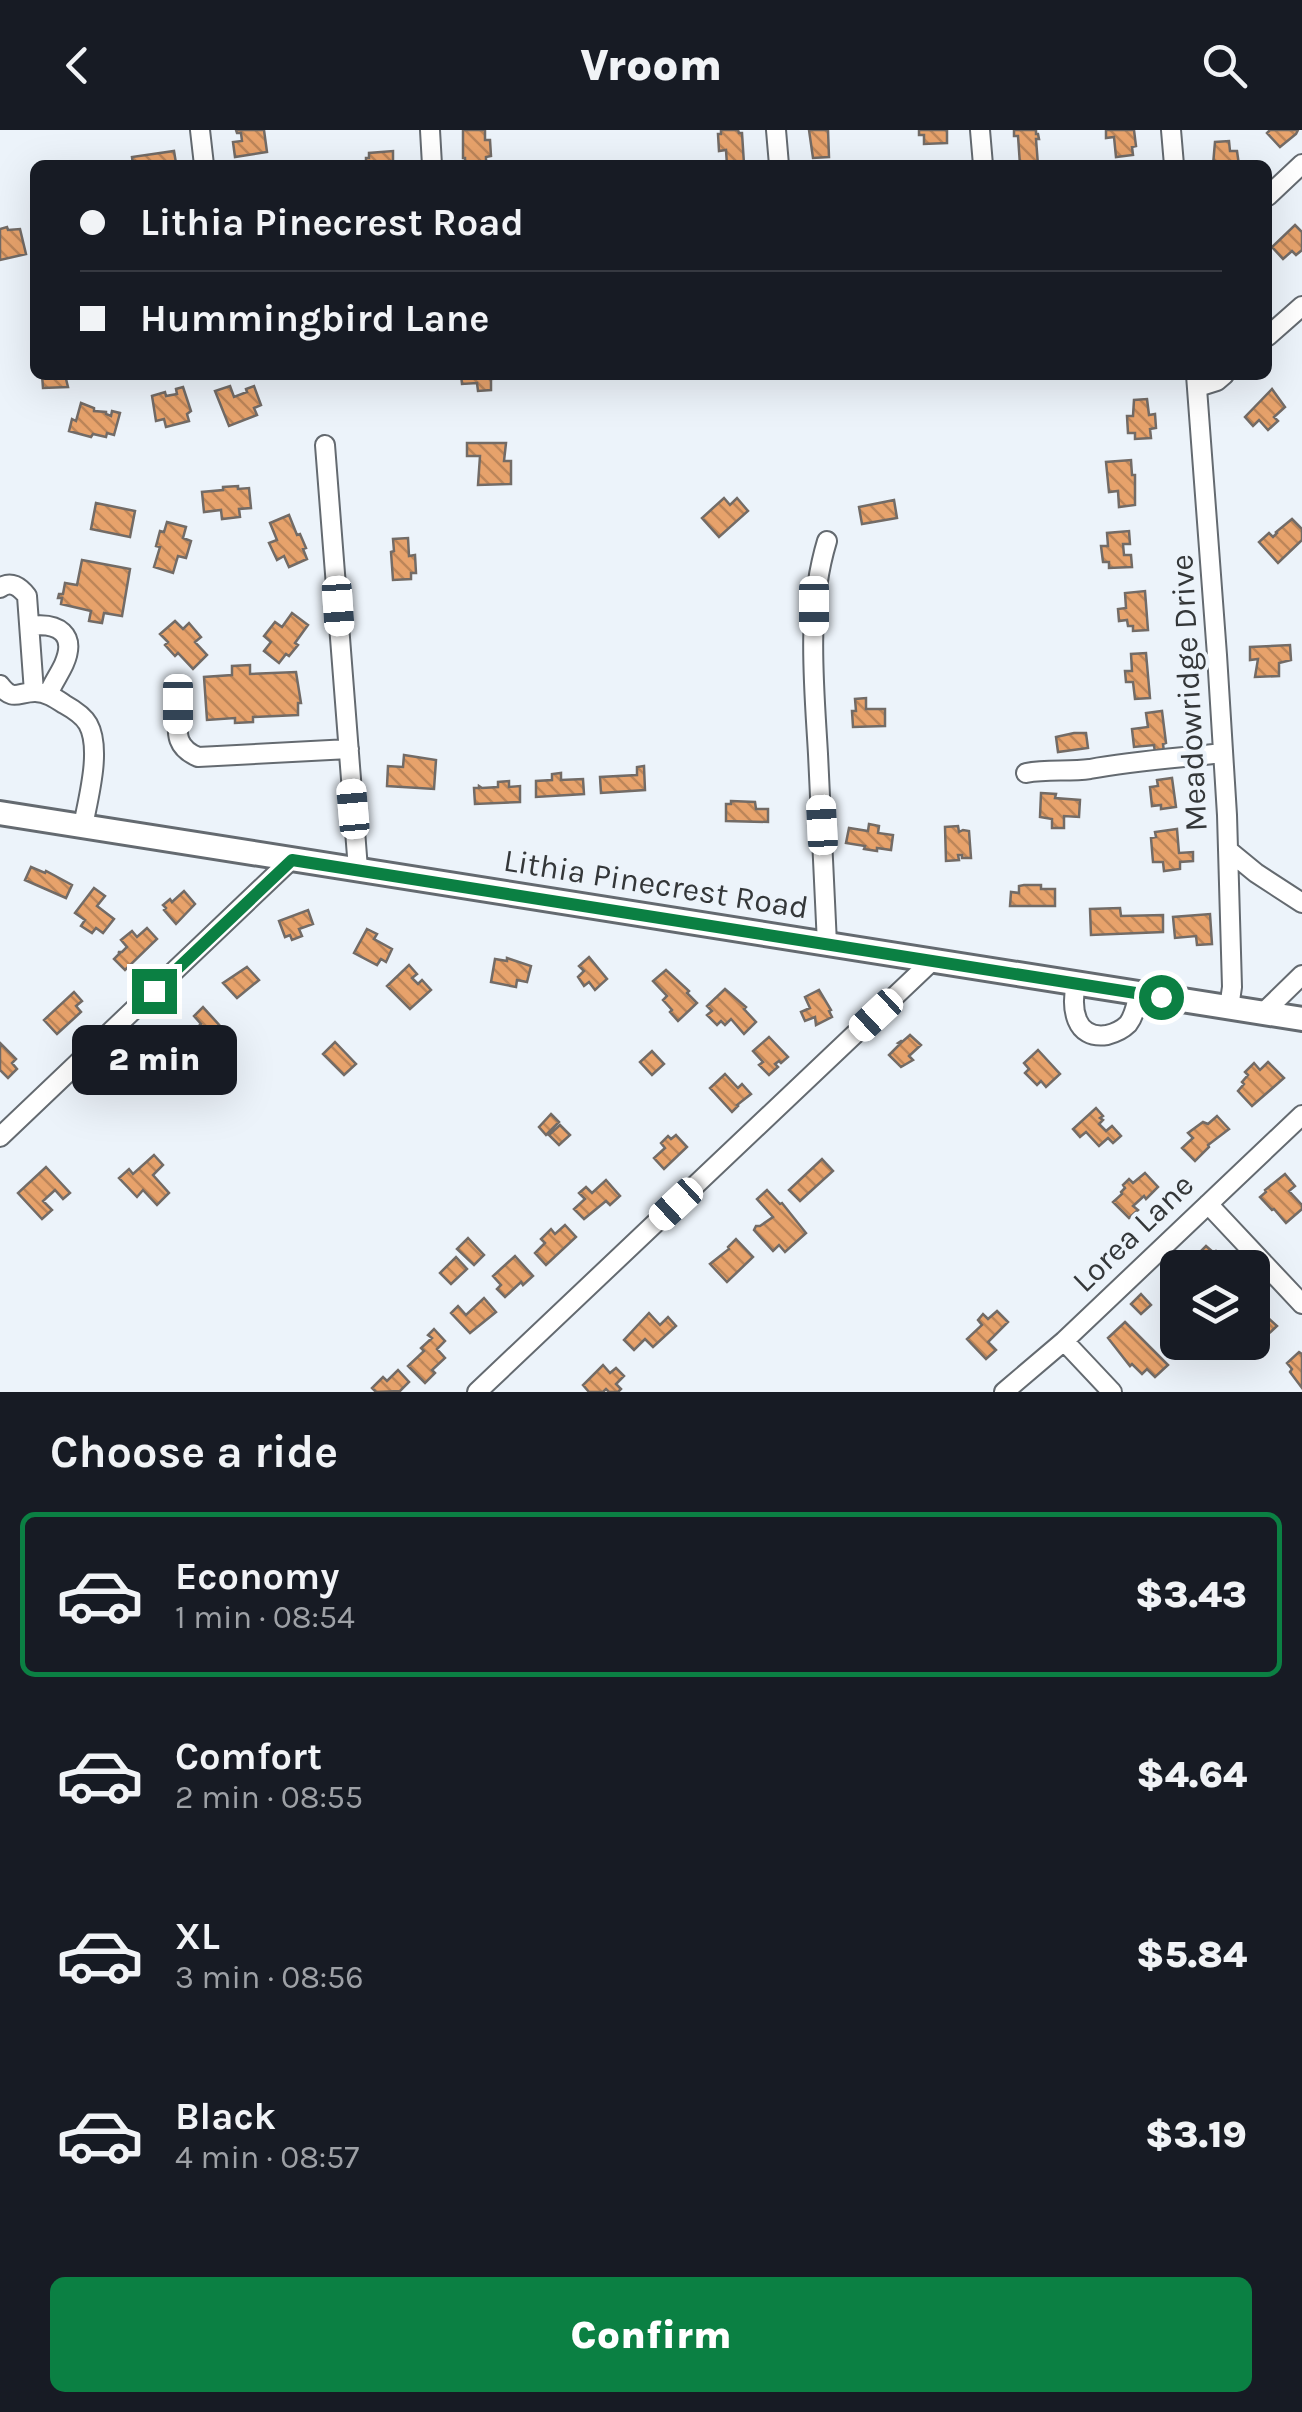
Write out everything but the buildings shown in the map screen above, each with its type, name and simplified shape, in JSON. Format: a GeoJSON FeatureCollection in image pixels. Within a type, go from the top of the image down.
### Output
{"type":"FeatureCollection","features":[{"type":"Feature","properties":{"kind":"main road","name":"Lithia Pinecrest Road"},"geometry":{"type":"LineString","coordinates":[[0,812],[1302,1019]]}},
{"type":"Feature","properties":{"kind":"street"},"geometry":{"type":"LineString","coordinates":[[200,130],[203,160]]}},
{"type":"Feature","properties":{"kind":"street"},"geometry":{"type":"LineString","coordinates":[[430,130],[432,160]]}},
{"type":"Feature","properties":{"kind":"street"},"geometry":{"type":"LineString","coordinates":[[776,130],[779,160]]}},
{"type":"Feature","properties":{"kind":"street"},"geometry":{"type":"LineString","coordinates":[[980,130],[983,160]]}},
{"type":"Feature","properties":{"kind":"street"},"geometry":{"type":"LineString","coordinates":[[1172,130],[1174,160]]}},
{"type":"Feature","properties":{"kind":"street"},"geometry":{"type":"LineString","coordinates":[[1272,192],[1302,164]]}},
{"type":"Feature","properties":{"kind":"street"},"geometry":{"type":"LineString","coordinates":[[1272,332],[1302,306]]}},
{"type":"Feature","properties":{"kind":"street","name":"Meadowridge Drive"},"geometry":{"type":"LineString","coordinates":[[1197,381],[1223,753],[1230,1008]]}},
{"type":"Feature","properties":{"kind":"street"},"geometry":{"type":"LineString","coordinates":[[325,444],[358,869]]}},
{"type":"Feature","properties":{"kind":"street"},"geometry":{"type":"LineString","coordinates":[[827,542],[814,606],[814,686],[827,944]]}},
{"type":"Feature","properties":{"kind":"street"},"geometry":{"type":"LineString","coordinates":[[0,588],[13,584],[27,596],[41,693]]}},
{"type":"Feature","properties":{"kind":"street"},"geometry":{"type":"LineString","coordinates":[[30,626],[56,626],[65,636],[68,651],[63,666],[41,693]]}},
{"type":"Feature","properties":{"kind":"street"},"geometry":{"type":"LineString","coordinates":[[0,685],[8,695],[41,693],[82,716],[89,726],[93,738],[92,772],[83,826]]}},
{"type":"Feature","properties":{"kind":"street"},"geometry":{"type":"LineString","coordinates":[[178,704],[178,739],[182,748],[198,757],[348,750]]}},
{"type":"Feature","properties":{"kind":"street"},"geometry":{"type":"LineString","coordinates":[[1026,773],[1223,753]]}},
{"type":"Feature","properties":{"kind":"street"},"geometry":{"type":"LineString","coordinates":[[1228,850],[1302,903]]}},
{"type":"Feature","properties":{"kind":"street"},"geometry":{"type":"LineString","coordinates":[[0,1138],[292,860]]}},
{"type":"Feature","properties":{"kind":"street"},"geometry":{"type":"LineString","coordinates":[[476,1392],[932,961]]}},
{"type":"Feature","properties":{"kind":"street"},"geometry":{"type":"LineString","coordinates":[[1263,1013],[1302,975]]}},
{"type":"Feature","properties":{"kind":"street"},"geometry":{"type":"LineString","coordinates":[[1076,984],[1073,1010],[1084,1029],[1096,1035],[1124,1028],[1132,1019],[1139,994]]}},
{"type":"Feature","properties":{"kind":"street","name":"Lorea Lane"},"geometry":{"type":"LineString","coordinates":[[1004,1392],[1064,1341],[1302,1115]]}},
{"type":"Feature","properties":{"kind":"street"},"geometry":{"type":"LineString","coordinates":[[1208,1204],[1302,1304]]}},
{"type":"Feature","properties":{"kind":"street"},"geometry":{"type":"LineString","coordinates":[[1064,1341],[1112,1392]]}},
{"type":"Feature","properties":{"kind":"route"},"geometry":{"type":"LineString","coordinates":[[154,991],[292,860],[1161,997]]}}]}
